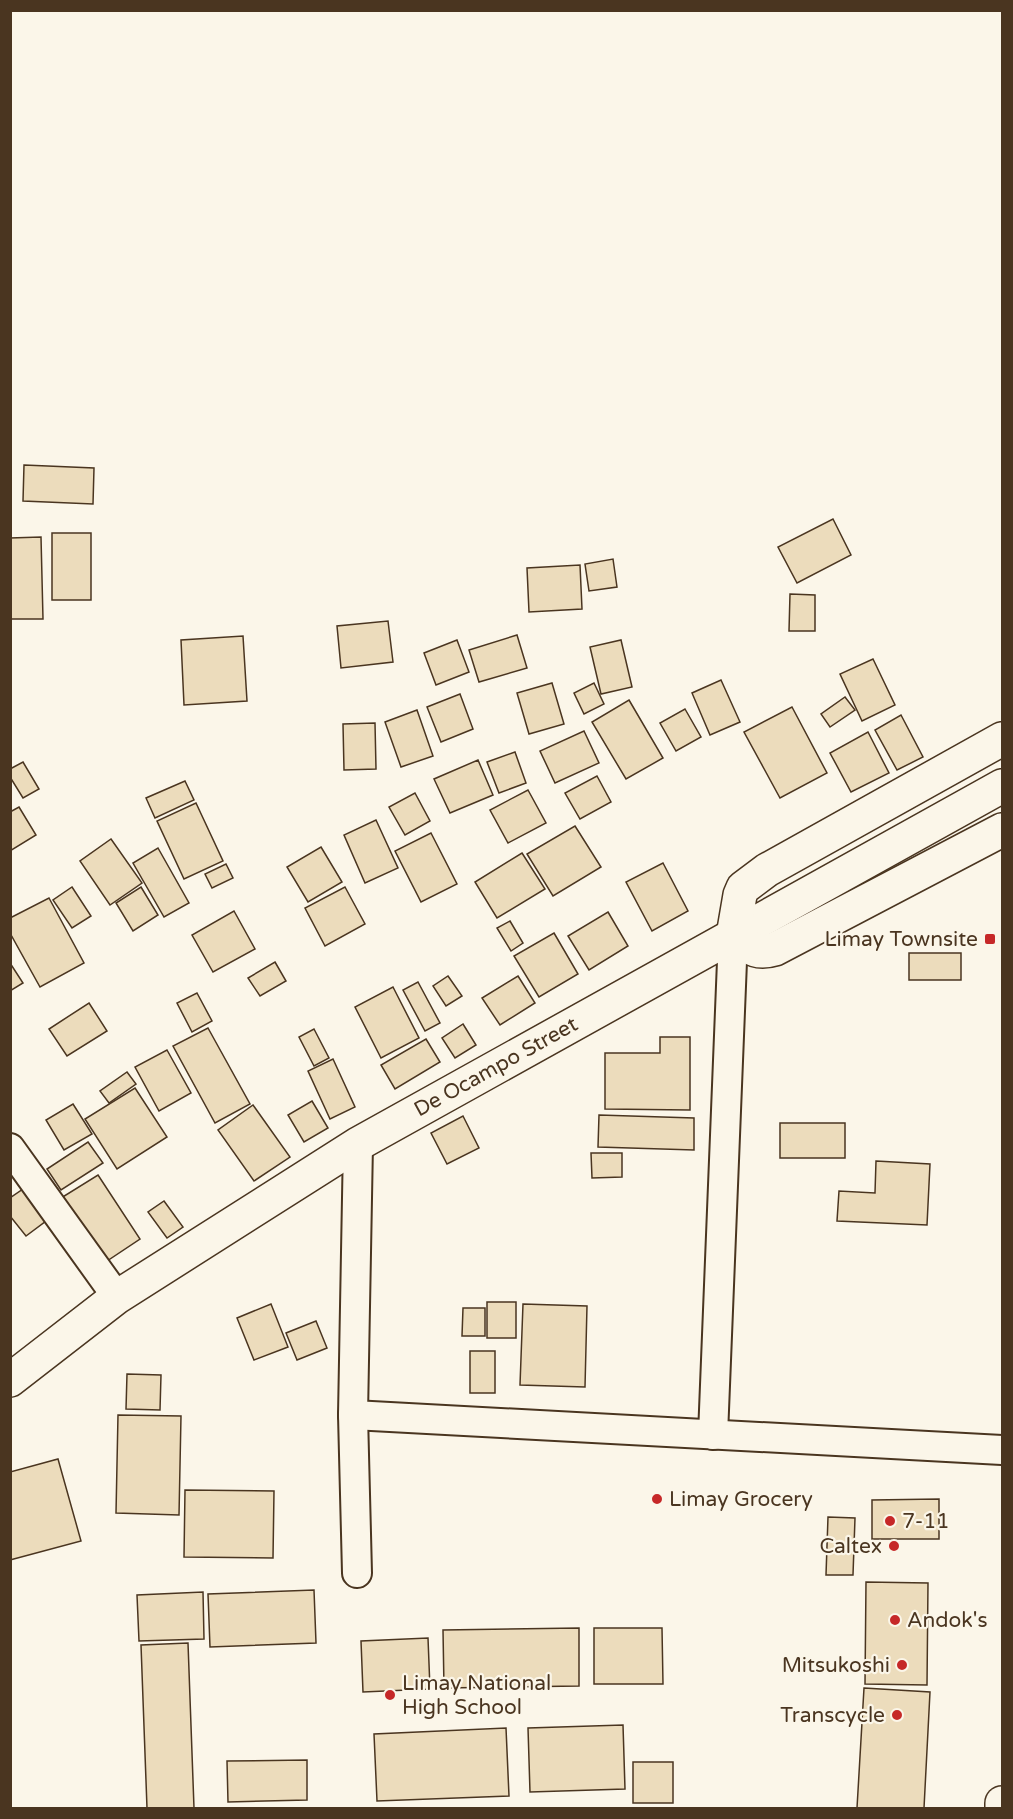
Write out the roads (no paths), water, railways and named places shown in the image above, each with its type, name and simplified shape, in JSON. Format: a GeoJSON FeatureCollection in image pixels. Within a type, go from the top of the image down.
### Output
{"type":"FeatureCollection","features":[{"type":"Feature","properties":{"kind":"street"},"geometry":{"type":"LineString","coordinates":[[713,1435],[744,930],[740,895],[749,882],[777,864],[1002,739]]}},
{"type":"Feature","properties":{"kind":"street","name":"De Ocampo Street"},"geometry":{"type":"LineString","coordinates":[[10,1380],[117,1297],[358,1144],[1002,786]]}},
{"type":"Feature","properties":{"kind":"street"},"geometry":{"type":"LineString","coordinates":[[744,930],[756,951],[765,952],[775,949],[1002,830]]}},
{"type":"Feature","properties":{"kind":"street"},"geometry":{"type":"LineString","coordinates":[[357,1573],[354,1415],[358,1144]]}},
{"type":"Feature","properties":{"kind":"street"},"geometry":{"type":"LineString","coordinates":[[10,1148],[117,1297]]}},
{"type":"Feature","properties":{"kind":"street"},"geometry":{"type":"LineString","coordinates":[[354,1415],[1002,1450]]}},
{"type":"Feature","properties":{"kind":"street"},"geometry":{"type":"LineString","coordinates":[[1002,1803],[1002,1809]]}},
{"type":"Feature","properties":{"kind":"place","name":"Limay Townsite"},"geometry":{"type":"Point","coordinates":[990,939]}},
{"type":"Feature","properties":{"kind":"place","name":"Limay Grocery"},"geometry":{"type":"Point","coordinates":[657,1499]}},
{"type":"Feature","properties":{"kind":"place","name":"7-11"},"geometry":{"type":"Point","coordinates":[890,1521]}},
{"type":"Feature","properties":{"kind":"place","name":"Caltex"},"geometry":{"type":"Point","coordinates":[894,1546]}},
{"type":"Feature","properties":{"kind":"place","name":"Andok's"},"geometry":{"type":"Point","coordinates":[895,1620]}},
{"type":"Feature","properties":{"kind":"place","name":"Mitsukoshi"},"geometry":{"type":"Point","coordinates":[902,1665]}},
{"type":"Feature","properties":{"kind":"place","name":"Limay National High School"},"geometry":{"type":"Point","coordinates":[390,1695]}},
{"type":"Feature","properties":{"kind":"place","name":"Transcycle"},"geometry":{"type":"Point","coordinates":[897,1715]}}]}
